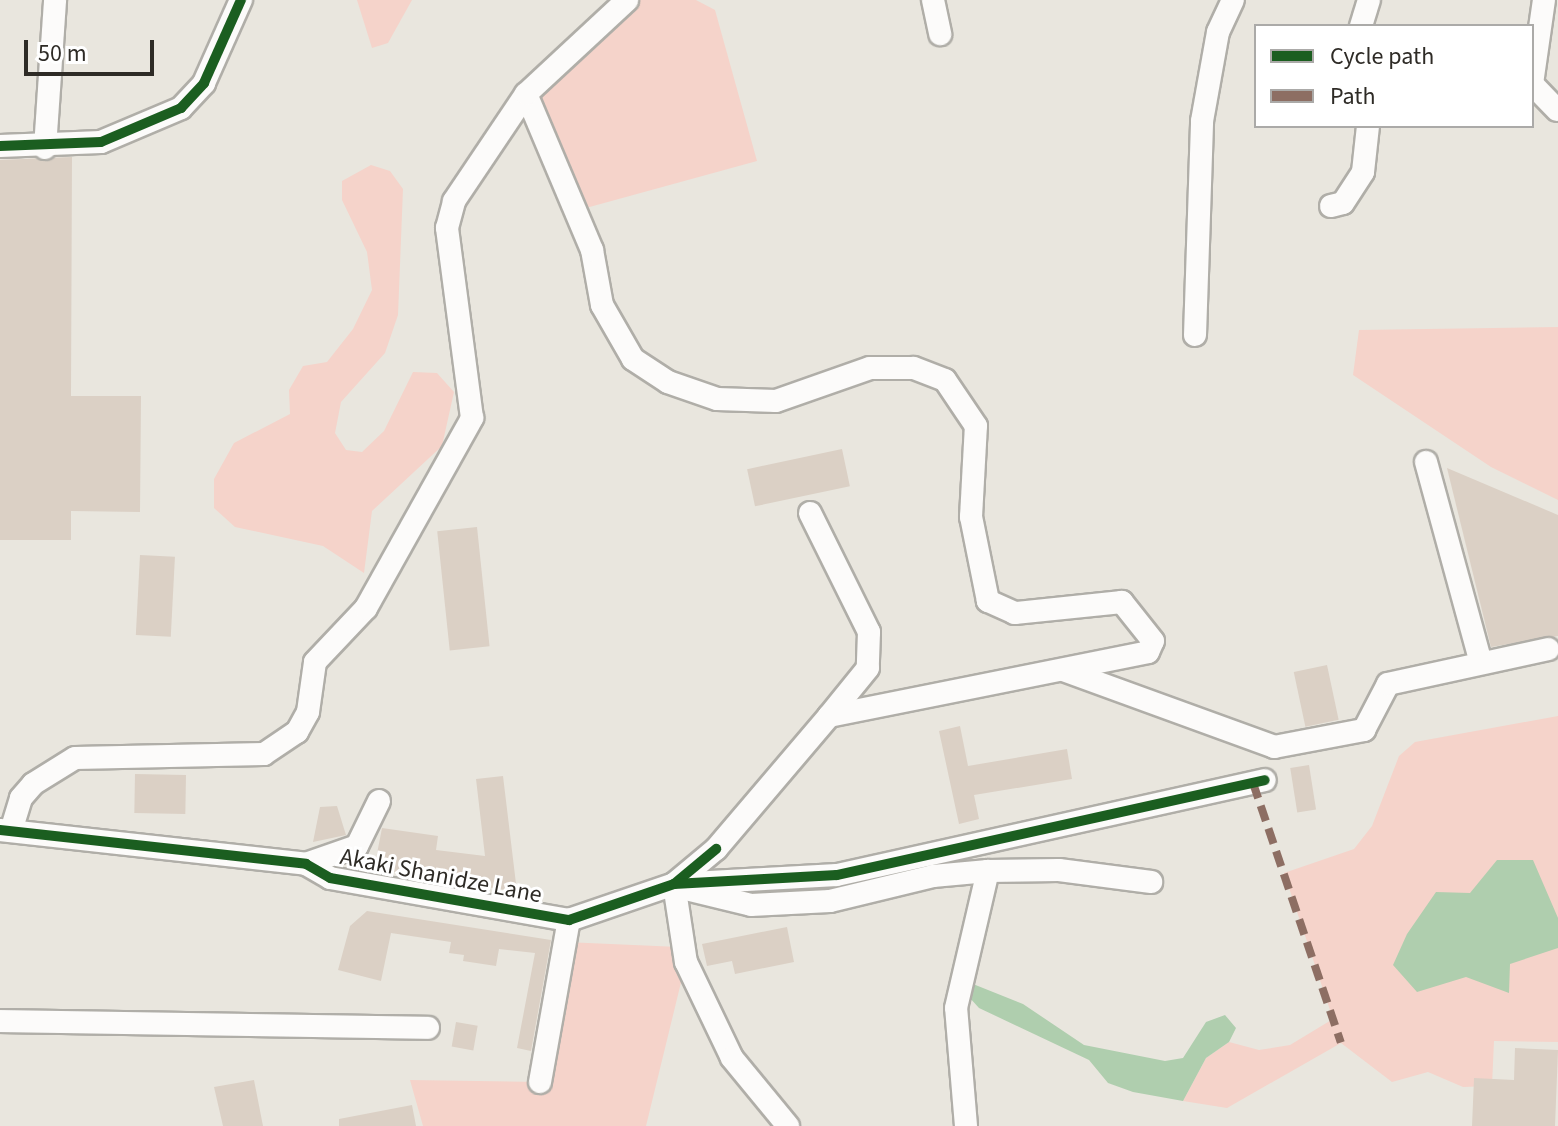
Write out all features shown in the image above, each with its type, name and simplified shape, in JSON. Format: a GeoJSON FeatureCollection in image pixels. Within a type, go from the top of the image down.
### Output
{"type":"FeatureCollection","features":[{"type":"Feature","properties":{"kind":"street"},"geometry":{"type":"LineString","coordinates":[[45,148],[55,0]]}},
{"type":"Feature","properties":{"kind":"street"},"geometry":{"type":"LineString","coordinates":[[0,146],[45,148],[101,142],[181,108],[204,83],[241,0]]}},
{"type":"Feature","properties":{"kind":"street"},"geometry":{"type":"LineString","coordinates":[[6,831],[27,791],[75,758],[264,754],[297,732],[308,712],[315,662],[366,608],[472,418],[447,228],[467,174],[526,94],[627,0]]}},
{"type":"Feature","properties":{"kind":"street"},"geometry":{"type":"LineString","coordinates":[[933,0],[940,34]]}},
{"type":"Feature","properties":{"kind":"street"},"geometry":{"type":"LineString","coordinates":[[1195,335],[1202,121],[1218,32],[1233,0]]}},
{"type":"Feature","properties":{"kind":"street"},"geometry":{"type":"LineString","coordinates":[[1362,24],[1369,0]]}},
{"type":"Feature","properties":{"kind":"street"},"geometry":{"type":"LineString","coordinates":[[1534,70],[1544,0]]}},
{"type":"Feature","properties":{"kind":"street"},"geometry":{"type":"LineString","coordinates":[[1534,86],[1557,110]]}},
{"type":"Feature","properties":{"kind":"street"},"geometry":{"type":"LineString","coordinates":[[526,94],[592,250],[602,305],[633,359],[668,382],[717,399],[776,401],[870,368],[913,368],[945,380],[976,426],[971,517],[988,601],[1015,613],[1122,602],[1153,641],[1140,656],[1058,669],[829,716]]}},
{"type":"Feature","properties":{"kind":"street"},"geometry":{"type":"LineString","coordinates":[[1331,206],[1343,203],[1363,172],[1376,130]]}},
{"type":"Feature","properties":{"kind":"street"},"geometry":{"type":"LineString","coordinates":[[1426,462],[1481,663]]}},
{"type":"Feature","properties":{"kind":"street","name":"Akaki Shanidze Lane"},"geometry":{"type":"LineString","coordinates":[[6,831],[306,864],[330,878],[569,920],[674,884],[716,849],[868,668],[869,632],[810,513]]}},
{"type":"Feature","properties":{"kind":"street"},"geometry":{"type":"LineString","coordinates":[[1058,669],[1274,747],[1364,730],[1388,684],[1548,649]]}},
{"type":"Feature","properties":{"kind":"street"},"geometry":{"type":"LineString","coordinates":[[674,884],[837,875],[1265,780]]}},
{"type":"Feature","properties":{"kind":"street"},"geometry":{"type":"LineString","coordinates":[[306,864],[357,846],[379,801]]}},
{"type":"Feature","properties":{"kind":"street"},"geometry":{"type":"LineString","coordinates":[[674,884],[697,895],[751,905],[830,901],[933,876],[988,871],[1059,870],[1151,882]]}},
{"type":"Feature","properties":{"kind":"street"},"geometry":{"type":"LineString","coordinates":[[966,1126],[956,1008],[988,871]]}},
{"type":"Feature","properties":{"kind":"street"},"geometry":{"type":"LineString","coordinates":[[674,884],[686,962],[732,1058],[788,1126]]}},
{"type":"Feature","properties":{"kind":"street"},"geometry":{"type":"LineString","coordinates":[[540,1082],[569,920]]}},
{"type":"Feature","properties":{"kind":"street"},"geometry":{"type":"LineString","coordinates":[[0,1021],[428,1028]]}},
{"type":"Feature","properties":{"kind":"shaded area"},"geometry":{"type":"Polygon","coordinates":[[[357,0],[412,0],[388,43],[372,48],[357,0]]]}},
{"type":"Feature","properties":{"kind":"shaded area"},"geometry":{"type":"Polygon","coordinates":[[[627,0],[696,0],[715,10],[757,161],[575,211],[526,95],[627,0]]]}},
{"type":"Feature","properties":{"kind":"shaded area"},"geometry":{"type":"Polygon","coordinates":[[[371,165],[390,171],[403,189],[398,315],[385,353],[341,402],[335,433],[346,450],[362,452],[384,431],[413,372],[437,373],[454,392],[442,446],[372,511],[364,573],[323,546],[235,527],[214,508],[214,479],[234,443],[290,414],[289,390],[303,366],[327,362],[353,329],[372,290],[367,252],[342,200],[342,181],[371,165]]]}},
{"type":"Feature","properties":{"kind":"shaded area"},"geometry":{"type":"Polygon","coordinates":[[[1558,327],[1558,500],[1491,467],[1353,375],[1359,330],[1558,327]]]}},
{"type":"Feature","properties":{"kind":"shaded area"},"geometry":{"type":"Polygon","coordinates":[[[1558,716],[1558,1042],[1494,1041],[1492,1086],[1463,1087],[1428,1072],[1392,1082],[1341,1043],[1227,1108],[1183,1101],[1206,1058],[1229,1042],[1259,1050],[1290,1045],[1333,1019],[1284,873],[1354,849],[1372,826],[1399,756],[1415,742],[1558,716]]]}},
{"type":"Feature","properties":{"kind":"shaded area"},"geometry":{"type":"Polygon","coordinates":[[[1497,860],[1533,860],[1558,918],[1558,948],[1510,964],[1509,993],[1466,977],[1417,992],[1393,965],[1407,934],[1436,892],[1470,893],[1497,860]]]}},
{"type":"Feature","properties":{"kind":"shaded area"},"geometry":{"type":"Polygon","coordinates":[[[565,942],[679,947],[686,962],[646,1126],[423,1126],[410,1080],[539,1082],[565,942]]]}},
{"type":"Feature","properties":{"kind":"shaded area"},"geometry":{"type":"Polygon","coordinates":[[[973,984],[1023,1004],[1084,1045],[1165,1061],[1183,1058],[1206,1022],[1225,1015],[1236,1028],[1229,1042],[1206,1058],[1183,1101],[1133,1092],[1108,1083],[1089,1060],[979,1008],[969,997],[973,984]]]}},
{"type":"Feature","properties":{"kind":"building"},"geometry":{"type":"Polygon","coordinates":[[[72,157],[71,396],[141,396],[140,512],[71,511],[71,540],[0,540],[0,160],[72,157]]]}},
{"type":"Feature","properties":{"kind":"building"},"geometry":{"type":"Polygon","coordinates":[[[842,449],[850,486],[755,506],[747,469],[842,449]]]}},
{"type":"Feature","properties":{"kind":"building"},"geometry":{"type":"Polygon","coordinates":[[[1447,468],[1558,515],[1558,636],[1491,647],[1447,468]]]}},
{"type":"Feature","properties":{"kind":"building"},"geometry":{"type":"Polygon","coordinates":[[[477,527],[490,646],[450,651],[437,531],[477,527]]]}},
{"type":"Feature","properties":{"kind":"building"},"geometry":{"type":"Polygon","coordinates":[[[140,555],[175,557],[171,637],[136,635],[140,555]]]}},
{"type":"Feature","properties":{"kind":"building"},"geometry":{"type":"Polygon","coordinates":[[[1327,665],[1339,720],[1305,727],[1294,672],[1327,665]]]}},
{"type":"Feature","properties":{"kind":"building"},"geometry":{"type":"Polygon","coordinates":[[[960,726],[968,766],[1067,749],[1072,779],[974,795],[979,819],[959,824],[939,731],[960,726]]]}},
{"type":"Feature","properties":{"kind":"building"},"geometry":{"type":"Polygon","coordinates":[[[1309,765],[1316,809],[1297,812],[1290,768],[1309,765]]]}},
{"type":"Feature","properties":{"kind":"building"},"geometry":{"type":"Polygon","coordinates":[[[135,774],[186,775],[185,814],[134,813],[135,774]]]}},
{"type":"Feature","properties":{"kind":"building"},"geometry":{"type":"Polygon","coordinates":[[[503,776],[517,892],[374,869],[382,828],[438,836],[436,850],[485,856],[476,779],[503,776]]]}},
{"type":"Feature","properties":{"kind":"building"},"geometry":{"type":"Polygon","coordinates":[[[337,806],[346,835],[313,842],[320,807],[337,806]]]}},
{"type":"Feature","properties":{"kind":"building"},"geometry":{"type":"Polygon","coordinates":[[[367,911],[551,940],[531,1051],[517,1048],[535,953],[499,949],[496,966],[463,961],[464,955],[449,953],[451,942],[391,933],[381,981],[338,970],[350,926],[367,911]]]}},
{"type":"Feature","properties":{"kind":"building"},"geometry":{"type":"Polygon","coordinates":[[[787,927],[794,962],[735,974],[732,961],[707,966],[702,944],[787,927]]]}},
{"type":"Feature","properties":{"kind":"building"},"geometry":{"type":"Polygon","coordinates":[[[456,1022],[478,1026],[473,1050],[452,1047],[456,1022]]]}},
{"type":"Feature","properties":{"kind":"building"},"geometry":{"type":"Polygon","coordinates":[[[1515,1048],[1558,1050],[1555,1126],[1472,1126],[1474,1078],[1514,1080],[1515,1048]]]}},
{"type":"Feature","properties":{"kind":"building"},"geometry":{"type":"Polygon","coordinates":[[[254,1080],[263,1126],[223,1126],[214,1087],[254,1080]]]}},
{"type":"Feature","properties":{"kind":"building"},"geometry":{"type":"Polygon","coordinates":[[[412,1105],[416,1126],[339,1126],[339,1119],[412,1105]]]}},
{"type":"Feature","properties":{"kind":"marked path"},"geometry":{"type":"LineString","coordinates":[[1253,783],[1341,1043]]}},
{"type":"Feature","properties":{"kind":"cycle path"},"geometry":{"type":"LineString","coordinates":[[0,146],[101,142],[181,108],[204,83],[241,0]]}},
{"type":"Feature","properties":{"kind":"cycle path"},"geometry":{"type":"LineString","coordinates":[[674,884],[837,875],[1265,780]]}},
{"type":"Feature","properties":{"kind":"cycle path"},"geometry":{"type":"LineString","coordinates":[[0,830],[306,864],[330,878],[569,920],[674,884],[716,849]]}}]}
